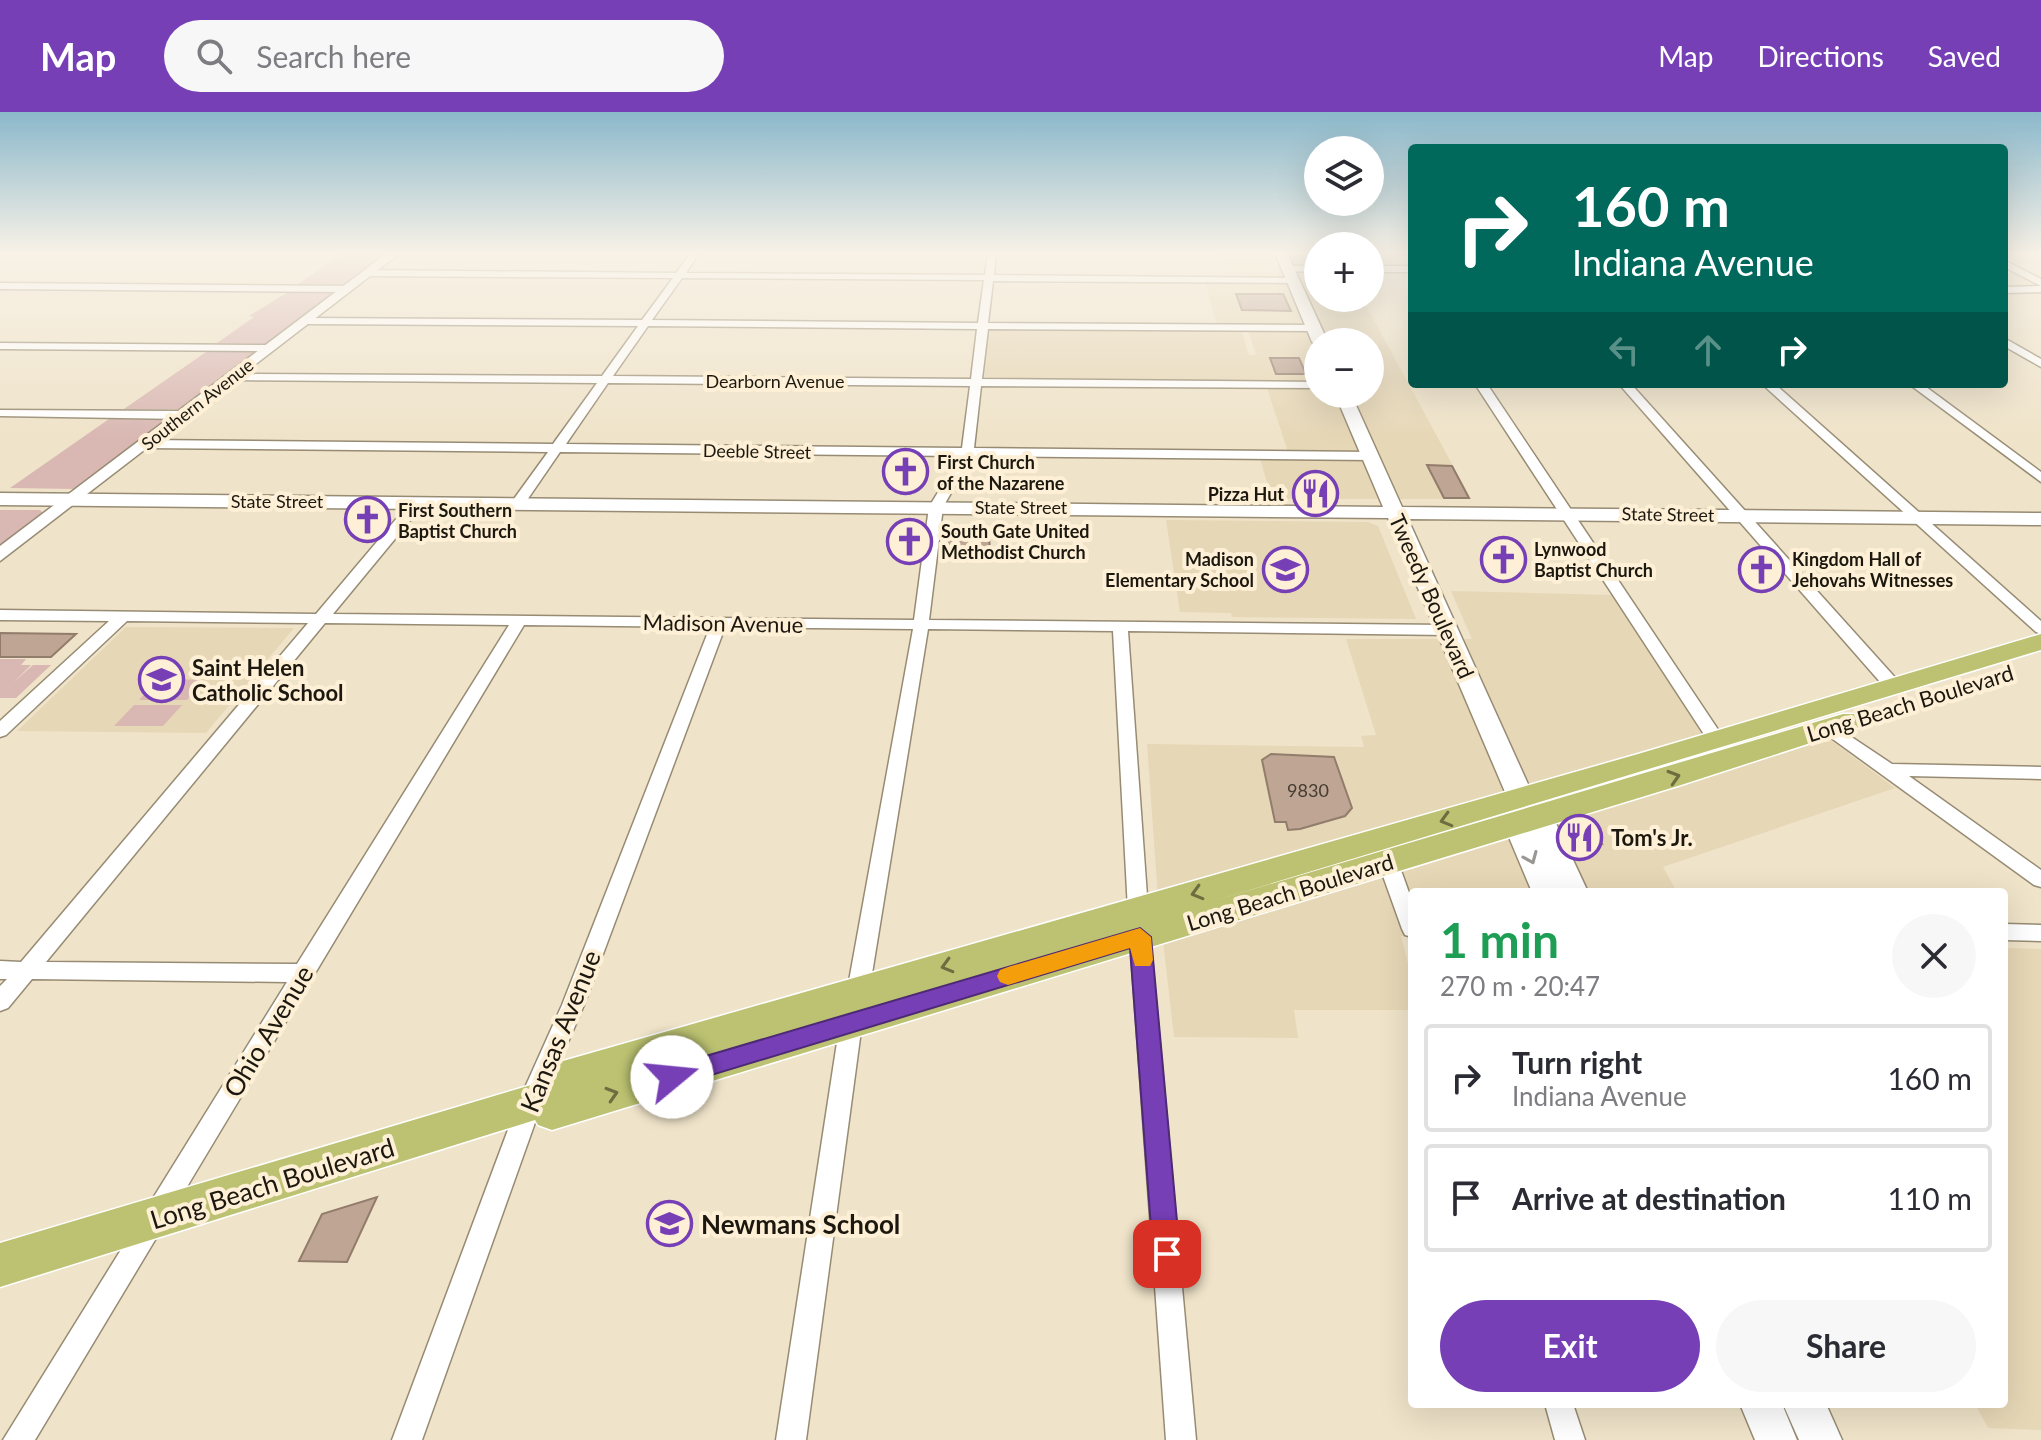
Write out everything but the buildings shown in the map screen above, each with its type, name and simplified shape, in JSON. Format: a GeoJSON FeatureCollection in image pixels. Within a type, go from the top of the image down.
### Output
{"type":"FeatureCollection","features":[{"type":"Feature","properties":{"kind":"main road"},"geometry":{"type":"LineString","coordinates":[[1308,315],[1314,328]]}},
{"type":"Feature","properties":{"kind":"main road","name":"Tweedy Boulevard"},"geometry":{"type":"LineString","coordinates":[[1349,408],[1525,813],[1545,888]]}},
{"type":"Feature","properties":{"kind":"main road","name":"State Street"},"geometry":{"type":"LineString","coordinates":[[0,499],[1393,510],[2041,519]]}},
{"type":"Feature","properties":{"kind":"main road","name":"Long Beach Boulevard"},"geometry":{"type":"LineString","coordinates":[[1139,923],[1388,862],[1717,741],[2041,642]]}},
{"type":"Feature","properties":{"kind":"main road","name":"Long Beach Boulevard"},"geometry":{"type":"LineString","coordinates":[[0,1265],[537,1101],[552,1112],[855,1007],[1842,723],[2041,661]]}},
{"type":"Feature","properties":{"kind":"main road"},"geometry":{"type":"LineString","coordinates":[[1842,723],[1855,710],[1896,696],[1894,687]]}},
{"type":"Feature","properties":{"kind":"main road","name":"Tweedy Boulevard"},"geometry":{"type":"LineString","coordinates":[[1525,813],[1572,888]]}},
{"type":"Feature","properties":{"kind":"main road"},"geometry":{"type":"LineString","coordinates":[[1763,1408],[1776,1440]]}},
{"type":"Feature","properties":{"kind":"main road"},"geometry":{"type":"LineString","coordinates":[[1806,1408],[1821,1440]]}},
{"type":"Feature","properties":{"kind":"street","name":"Southern Avenue"},"geometry":{"type":"LineString","coordinates":[[0,555],[313,315]]}},
{"type":"Feature","properties":{"kind":"street"},"geometry":{"type":"LineString","coordinates":[[518,503],[651,315]]}},
{"type":"Feature","properties":{"kind":"street"},"geometry":{"type":"LineString","coordinates":[[791,1440],[855,1007],[921,625],[936,507],[967,454],[984,315]]}},
{"type":"Feature","properties":{"kind":"street"},"geometry":{"type":"LineString","coordinates":[[305,321],[1314,328]]}},
{"type":"Feature","properties":{"kind":"street"},"geometry":{"type":"LineString","coordinates":[[2008,343],[2041,364]]}},
{"type":"Feature","properties":{"kind":"street"},"geometry":{"type":"LineString","coordinates":[[0,346],[269,348]]}},
{"type":"Feature","properties":{"kind":"street","name":"Dearborn Avenue"},"geometry":{"type":"LineString","coordinates":[[231,377],[1304,385]]}},
{"type":"Feature","properties":{"kind":"street"},"geometry":{"type":"LineString","coordinates":[[1484,388],[1717,741]]}},
{"type":"Feature","properties":{"kind":"street"},"geometry":{"type":"LineString","coordinates":[[1629,388],[1894,687]]}},
{"type":"Feature","properties":{"kind":"street"},"geometry":{"type":"LineString","coordinates":[[1772,388],[2041,629]]}},
{"type":"Feature","properties":{"kind":"street"},"geometry":{"type":"LineString","coordinates":[[1920,388],[2041,478]]}},
{"type":"Feature","properties":{"kind":"street"},"geometry":{"type":"LineString","coordinates":[[0,413],[182,415]]}},
{"type":"Feature","properties":{"kind":"street","name":"Deeble Street"},"geometry":{"type":"LineString","coordinates":[[144,444],[1370,456]]}},
{"type":"Feature","properties":{"kind":"street"},"geometry":{"type":"LineString","coordinates":[[0,1002],[418,502]]}},
{"type":"Feature","properties":{"kind":"street","name":"Madison Avenue"},"geometry":{"type":"LineString","coordinates":[[0,615],[1447,630]]}},
{"type":"Feature","properties":{"kind":"street"},"geometry":{"type":"LineString","coordinates":[[0,731],[122,617]]}},
{"type":"Feature","properties":{"kind":"street","name":"Ohio Avenue"},"geometry":{"type":"LineString","coordinates":[[18,1440],[519,621]]}},
{"type":"Feature","properties":{"kind":"street","name":"Kansas Avenue"},"geometry":{"type":"LineString","coordinates":[[407,1440],[719,623]]}},
{"type":"Feature","properties":{"kind":"street"},"geometry":{"type":"LineString","coordinates":[[1120,627],[1139,923],[1181,1440]]}},
{"type":"Feature","properties":{"kind":"street"},"geometry":{"type":"LineString","coordinates":[[1842,723],[1888,770],[2041,880]]}},
{"type":"Feature","properties":{"kind":"street"},"geometry":{"type":"LineString","coordinates":[[1888,770],[2041,773]]}},
{"type":"Feature","properties":{"kind":"street"},"geometry":{"type":"LineString","coordinates":[[1388,862],[1408,918]]}},
{"type":"Feature","properties":{"kind":"street"},"geometry":{"type":"LineString","coordinates":[[2008,932],[2041,933]]}},
{"type":"Feature","properties":{"kind":"street"},"geometry":{"type":"LineString","coordinates":[[0,970],[304,973]]}},
{"type":"Feature","properties":{"kind":"street"},"geometry":{"type":"LineString","coordinates":[[1560,1408],[1570,1440]]}},
{"type":"Feature","properties":{"kind":"shaded area"},"geometry":{"type":"Polygon","coordinates":[[[304,315],[267,344],[217,343],[254,317],[249,316],[304,315]]]}},
{"type":"Feature","properties":{"kind":"shaded area"},"geometry":{"type":"Polygon","coordinates":[[[1214,315],[1371,315],[1378,328],[1304,328],[1304,408],[1384,408],[1384,339],[1408,388],[1411,388],[1471,499],[1272,499],[1260,459],[1290,458],[1265,382],[984,381],[989,328],[1241,330],[1249,355],[1256,355],[1246,324],[1216,323],[1214,315]]]}},
{"type":"Feature","properties":{"kind":"shaded area"},"geometry":{"type":"Polygon","coordinates":[[[206,352],[255,352],[180,409],[124,409],[206,352]]]}},
{"type":"Feature","properties":{"kind":"shaded area"},"geometry":{"type":"Polygon","coordinates":[[[109,419],[166,420],[75,489],[10,488],[109,419]]]}},
{"type":"Feature","properties":{"kind":"shaded area"},"geometry":{"type":"Polygon","coordinates":[[[0,510],[40,510],[43,513],[0,546],[0,510]]]}},
{"type":"Feature","properties":{"kind":"shaded area","name":"Madison Elementary School"},"geometry":{"type":"Polygon","coordinates":[[[1166,520],[1368,522],[1378,526],[1416,619],[1232,617],[1231,613],[1180,612],[1166,520]]]}},
{"type":"Feature","properties":{"kind":"shaded area"},"geometry":{"type":"Polygon","coordinates":[[[1451,591],[1612,595],[1725,769],[1825,736],[1895,788],[1663,867],[1675,888],[1408,888],[1408,935],[1401,936],[1408,963],[1408,1010],[1294,1010],[1298,1038],[1174,1037],[1158,897],[1147,744],[1364,747],[1361,736],[1376,735],[1346,639],[1472,639],[1451,591]]]}},
{"type":"Feature","properties":{"kind":"shaded area","name":"Saint Helen Catholic School"},"geometry":{"type":"Polygon","coordinates":[[[126,627],[294,628],[206,733],[17,731],[126,627]]]}},
{"type":"Feature","properties":{"kind":"shaded area"},"geometry":{"type":"Polygon","coordinates":[[[0,659],[26,659],[21,665],[31,665],[14,682],[33,665],[51,665],[16,698],[0,698],[0,659]]]}},
{"type":"Feature","properties":{"kind":"shaded area"},"geometry":{"type":"Polygon","coordinates":[[[158,679],[205,680],[187,700],[139,700],[158,679]]]}},
{"type":"Feature","properties":{"kind":"shaded area"},"geometry":{"type":"Polygon","coordinates":[[[134,705],[182,705],[163,726],[114,726],[134,705]]]}},
{"type":"Feature","properties":{"kind":"shaded area"},"geometry":{"type":"Polygon","coordinates":[[[2008,948],[2041,949],[2041,1430],[1988,1428],[1977,1408],[2008,1408],[2008,948]]]}},
{"type":"Feature","properties":{"kind":"slow traffic"},"geometry":{"type":"LineString","coordinates":[[1008,976],[1140,937],[1142,960]]}},
{"type":"Feature","properties":{"kind":"place","name":"First Church of the Nazarene"},"geometry":{"type":"Point","coordinates":[906,472]}},
{"type":"Feature","properties":{"kind":"place","name":"Pizza Hut"},"geometry":{"type":"Point","coordinates":[1315,494]}},
{"type":"Feature","properties":{"kind":"place","name":"First Southern Baptist Church"},"geometry":{"type":"Point","coordinates":[367,520]}},
{"type":"Feature","properties":{"kind":"place","name":"South Gate United Methodist Church"},"geometry":{"type":"Point","coordinates":[910,541]}},
{"type":"Feature","properties":{"kind":"place","name":"Lynwood Baptist Church"},"geometry":{"type":"Point","coordinates":[1503,559]}},
{"type":"Feature","properties":{"kind":"place","name":"Madison Elementary School"},"geometry":{"type":"Point","coordinates":[1285,569]}},
{"type":"Feature","properties":{"kind":"place","name":"Kingdom Hall of Jehovahs Witnesses"},"geometry":{"type":"Point","coordinates":[1761,569]}},
{"type":"Feature","properties":{"kind":"place","name":"Saint Helen Catholic School"},"geometry":{"type":"Point","coordinates":[161,680]}},
{"type":"Feature","properties":{"kind":"place","name":"Tom's Jr."},"geometry":{"type":"Point","coordinates":[1580,837]}},
{"type":"Feature","properties":{"kind":"place","name":"Newmans School"},"geometry":{"type":"Point","coordinates":[670,1224]}},
{"type":"Feature","properties":{"kind":"route"},"geometry":{"type":"LineString","coordinates":[[672,1077],[1140,937],[1167,1254]]}}]}
